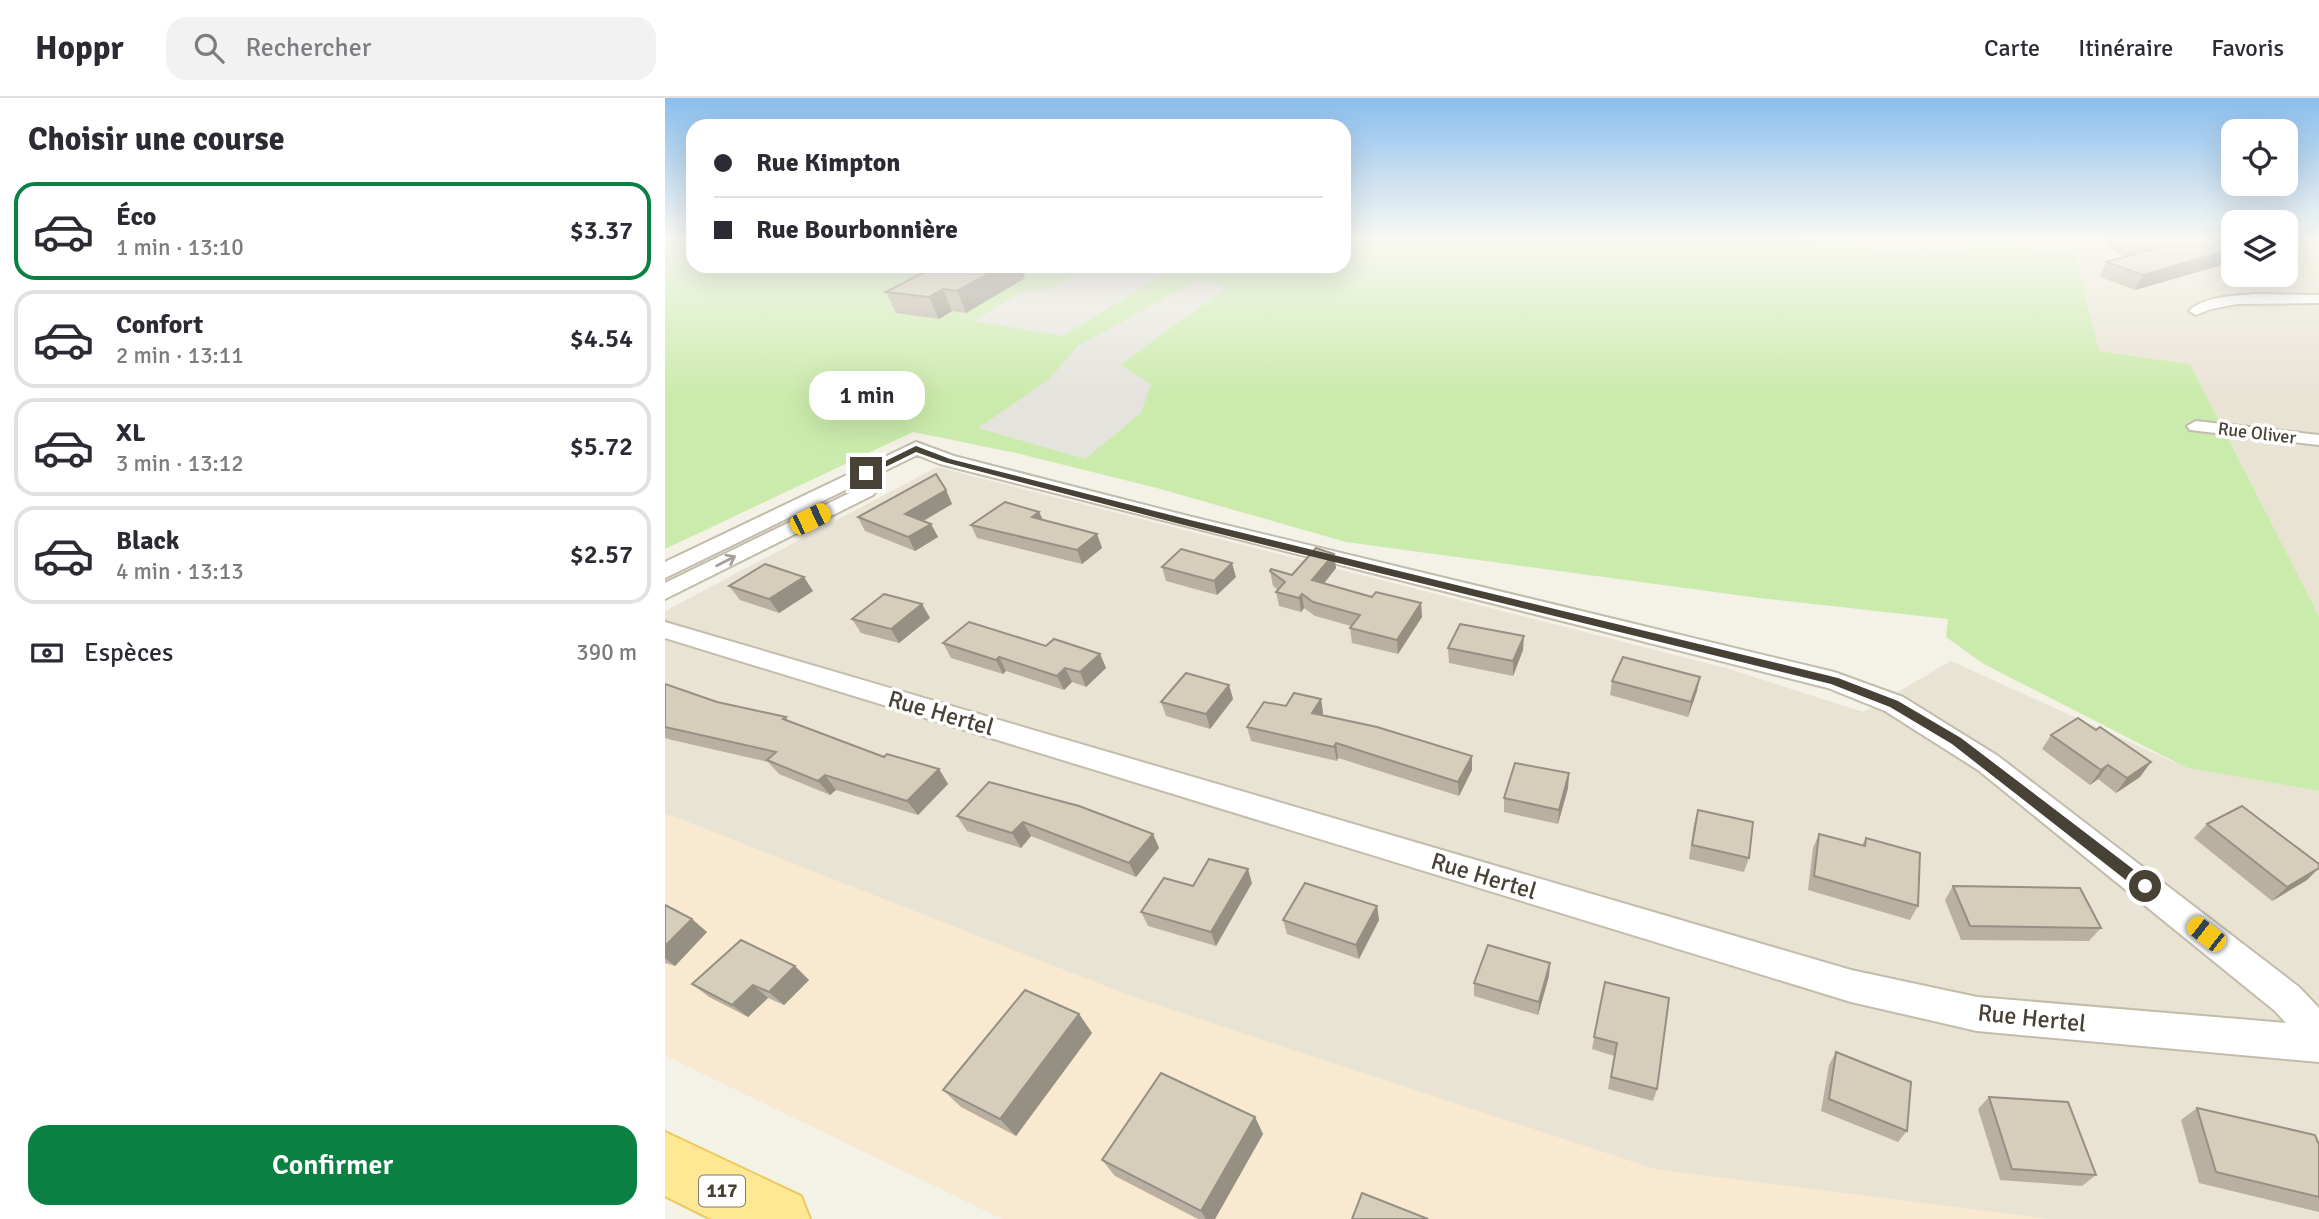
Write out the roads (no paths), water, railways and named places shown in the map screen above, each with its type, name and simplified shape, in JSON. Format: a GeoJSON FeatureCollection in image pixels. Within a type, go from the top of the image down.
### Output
{"type":"FeatureCollection","features":[{"type":"Feature","properties":{"kind":"main road","name":"117"},"geometry":{"type":"LineString","coordinates":[[665,1163],[778,1219]]}},
{"type":"Feature","properties":{"kind":"street"},"geometry":{"type":"LineString","coordinates":[[2196,311],[2204,306],[2249,300],[2319,299]]}},
{"type":"Feature","properties":{"kind":"street","name":"Rue Oliver"},"geometry":{"type":"LineString","coordinates":[[2196,426],[2319,440]]}},
{"type":"Feature","properties":{"kind":"street"},"geometry":{"type":"LineString","coordinates":[[665,592],[926,452]]}},
{"type":"Feature","properties":{"kind":"street"},"geometry":{"type":"LineString","coordinates":[[665,571],[926,452],[1188,523],[1733,654],[1834,681],[1871,694],[1914,715],[1988,763],[2287,999],[2319,1034]]}},
{"type":"Feature","properties":{"kind":"street","name":"Rue Hertel"},"geometry":{"type":"LineString","coordinates":[[665,630],[1851,986],[1977,1014],[2319,1044]]}}]}
